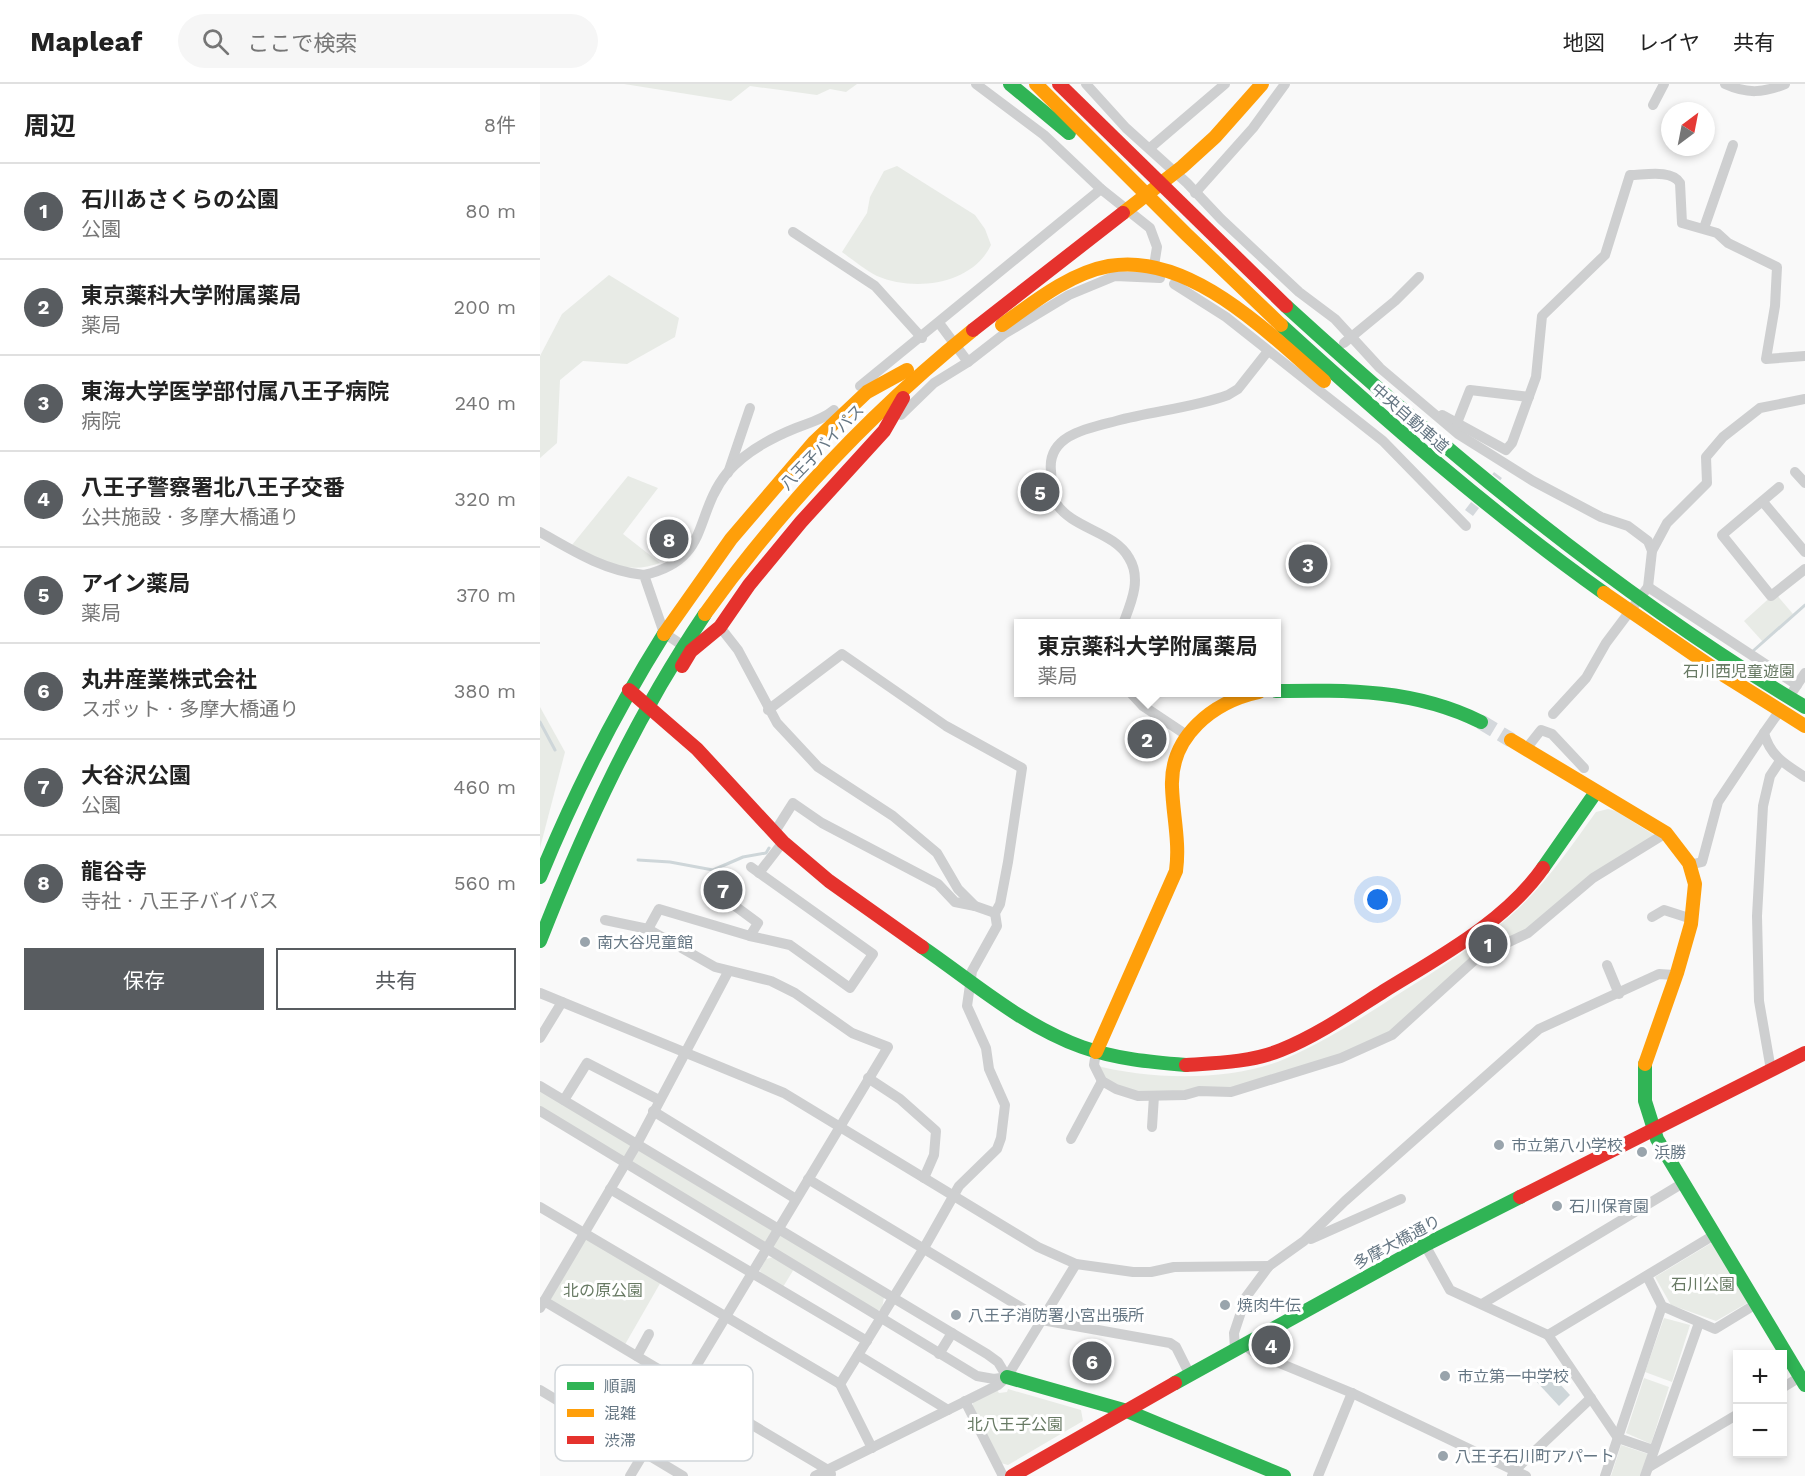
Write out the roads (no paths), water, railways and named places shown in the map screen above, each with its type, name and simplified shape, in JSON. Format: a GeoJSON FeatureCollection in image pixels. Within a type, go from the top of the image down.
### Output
{"type":"FeatureCollection","features":[{"type":"Feature","properties":{"kind":"main road"},"geometry":{"type":"LineString","coordinates":[[1010,84],[1071,134],[1123,172]]}},
{"type":"Feature","properties":{"kind":"main road","name":"中央自動車道"},"geometry":{"type":"LineString","coordinates":[[1036,84],[1157,207],[1341,380],[1456,479],[1621,606],[1805,726]]}},
{"type":"Feature","properties":{"kind":"main road","name":"中央自動車道"},"geometry":{"type":"LineString","coordinates":[[1059,84],[1170,196],[1295,314],[1420,426],[1533,519],[1631,592],[1800,704]]}},
{"type":"Feature","properties":{"kind":"main road","name":"八王子バイパス"},"geometry":{"type":"LineString","coordinates":[[540,904],[597,784],[635,724],[693,619],[749,533],[797,477],[907,370],[1172,159],[1206,127],[1245,84]]}},
{"type":"Feature","properties":{"kind":"main road","name":"八王子バイパス"},"geometry":{"type":"LineString","coordinates":[[693,619],[804,487],[862,428],[964,339],[1188,161],[1215,137],[1262,84]]}},
{"type":"Feature","properties":{"kind":"main road"},"geometry":{"type":"LineString","coordinates":[[964,339],[992,332],[1071,281],[1108,266],[1145,264],[1178,273],[1226,302],[1518,539],[1586,580]]}},
{"type":"Feature","properties":{"kind":"main road"},"geometry":{"type":"LineString","coordinates":[[540,877],[579,783],[629,690],[698,582],[757,507],[856,395],[907,370]]}},
{"type":"Feature","properties":{"kind":"main road"},"geometry":{"type":"LineString","coordinates":[[540,954],[594,828],[655,711],[691,651],[720,627],[801,522],[884,431],[900,402],[923,373]]}},
{"type":"Feature","properties":{"kind":"main road"},"geometry":{"type":"LineString","coordinates":[[804,487],[818,480],[868,438],[884,431]]}},
{"type":"Feature","properties":{"kind":"main road"},"geometry":{"type":"LineString","coordinates":[[629,690],[697,749],[778,838],[829,881],[970,981],[1049,1032],[1096,1052],[1134,1061],[1186,1065],[1233,1061],[1279,1051],[1321,1030],[1448,951],[1496,916],[1535,879],[1596,792]]}},
{"type":"Feature","properties":{"kind":"main road"},"geometry":{"type":"LineString","coordinates":[[1281,691],[1367,690],[1405,694],[1444,704],[1481,722]]}},
{"type":"Feature","properties":{"kind":"main road"},"geometry":{"type":"LineString","coordinates":[[1096,1052],[1174,878],[1179,842],[1172,782],[1176,759],[1188,736],[1207,714],[1219,705],[1242,697]]}},
{"type":"Feature","properties":{"kind":"main road"},"geometry":{"type":"LineString","coordinates":[[1511,740],[1666,833],[1684,851],[1695,882],[1692,919],[1645,1062],[1642,1084],[1652,1129],[1803,1381]]}},
{"type":"Feature","properties":{"kind":"main road","name":"八王子バイパス"},"geometry":{"type":"LineString","coordinates":[[540,941],[597,784]]}},
{"type":"Feature","properties":{"kind":"main road","name":"多摩大橋通り"},"geometry":{"type":"LineString","coordinates":[[1012,1476],[1239,1346],[1425,1245],[1805,1053]]}},
{"type":"Feature","properties":{"kind":"main road"},"geometry":{"type":"LineString","coordinates":[[1007,1377],[1127,1411],[1284,1476]]}},
{"type":"Feature","properties":{"kind":"street"},"geometry":{"type":"LineString","coordinates":[[976,84],[1044,135],[1104,191],[1140,219],[1156,240],[1153,274]]}},
{"type":"Feature","properties":{"kind":"street"},"geometry":{"type":"LineString","coordinates":[[1086,84],[1195,193],[1348,339],[1458,434],[1505,464],[1601,517],[1640,533],[1648,541],[1652,551]]}},
{"type":"Feature","properties":{"kind":"street"},"geometry":{"type":"LineString","coordinates":[[1153,151],[1225,84]]}},
{"type":"Feature","properties":{"kind":"street"},"geometry":{"type":"LineString","coordinates":[[1195,193],[1253,128],[1285,84]]}},
{"type":"Feature","properties":{"kind":"street"},"geometry":{"type":"LineString","coordinates":[[1653,105],[1664,84]]}},
{"type":"Feature","properties":{"kind":"street"},"geometry":{"type":"LineString","coordinates":[[1725,84],[1751,93],[1768,91],[1785,84]]}},
{"type":"Feature","properties":{"kind":"street"},"geometry":{"type":"LineString","coordinates":[[1704,228],[1733,145]]}},
{"type":"Feature","properties":{"kind":"street"},"geometry":{"type":"LineString","coordinates":[[1426,406],[1506,450],[1512,443],[1536,377],[1542,316],[1605,255],[1630,175],[1670,175],[1677,178],[1680,183],[1682,223],[1717,233],[1728,243],[1777,267],[1775,306],[1766,359],[1805,356]]}},
{"type":"Feature","properties":{"kind":"street"},"geometry":{"type":"LineString","coordinates":[[728,473],[773,437],[827,417],[922,338],[940,326],[1008,263],[1104,191]]}},
{"type":"Feature","properties":{"kind":"street"},"geometry":{"type":"LineString","coordinates":[[793,232],[875,286],[922,338]]}},
{"type":"Feature","properties":{"kind":"street"},"geometry":{"type":"LineString","coordinates":[[884,431],[926,389],[966,359],[1089,284],[1115,276],[1153,274],[1186,289],[1309,381],[1383,441],[1466,520]]}},
{"type":"Feature","properties":{"kind":"street"},"geometry":{"type":"LineString","coordinates":[[1348,339],[1395,301],[1419,277]]}},
{"type":"Feature","properties":{"kind":"street"},"geometry":{"type":"LineString","coordinates":[[940,326],[966,359]]}},
{"type":"Feature","properties":{"kind":"street"},"geometry":{"type":"LineString","coordinates":[[1125,619],[1135,587],[1133,565],[1121,548],[1066,513],[1056,502],[1050,461],[1052,453],[1062,441],[1084,430],[1228,395],[1238,389],[1268,351]]}},
{"type":"Feature","properties":{"kind":"street"},"geometry":{"type":"LineString","coordinates":[[1457,423],[1470,390],[1529,397]]}},
{"type":"Feature","properties":{"kind":"street"},"geometry":{"type":"LineString","coordinates":[[1553,714],[1586,678],[1606,643],[1648,587],[1652,551],[1667,523],[1707,483],[1706,457],[1723,437],[1760,408],[1805,399]]}},
{"type":"Feature","properties":{"kind":"street"},"geometry":{"type":"LineString","coordinates":[[540,532],[587,559],[627,573],[644,574],[671,566],[694,544],[710,504],[728,473],[750,408]]}},
{"type":"Feature","properties":{"kind":"street"},"geometry":{"type":"LineString","coordinates":[[1498,475],[1505,464]]}},
{"type":"Feature","properties":{"kind":"street"},"geometry":{"type":"LineString","coordinates":[[1795,472],[1805,483]]}},
{"type":"Feature","properties":{"kind":"street"},"geometry":{"type":"LineString","coordinates":[[1779,488],[1722,535],[1771,596],[1805,569]]}},
{"type":"Feature","properties":{"kind":"street"},"geometry":{"type":"LineString","coordinates":[[1763,502],[1805,552]]}},
{"type":"Feature","properties":{"kind":"street"},"geometry":{"type":"LineString","coordinates":[[644,574],[664,633],[691,651]]}},
{"type":"Feature","properties":{"kind":"street"},"geometry":{"type":"LineString","coordinates":[[1648,587],[1797,685]]}},
{"type":"Feature","properties":{"kind":"street"},"geometry":{"type":"LineString","coordinates":[[720,627],[738,650],[768,710],[777,723],[818,766],[878,804],[937,853],[958,889],[975,906]]}},
{"type":"Feature","properties":{"kind":"street"},"geometry":{"type":"LineString","coordinates":[[768,710],[842,654],[946,726],[1022,768],[1006,873],[1000,904],[995,913],[997,926],[972,971],[967,1006],[986,1048],[989,1069],[1005,1105],[1004,1127],[997,1149],[966,1177],[840,1384]]}},
{"type":"Feature","properties":{"kind":"street"},"geometry":{"type":"LineString","coordinates":[[1689,865],[1702,862],[1718,802],[1805,673]]}},
{"type":"Feature","properties":{"kind":"street"},"geometry":{"type":"LineString","coordinates":[[1134,697],[1143,706],[1188,736]]}},
{"type":"Feature","properties":{"kind":"street"},"geometry":{"type":"LineString","coordinates":[[1526,749],[1541,730],[1552,734],[1584,768]]}},
{"type":"Feature","properties":{"kind":"street"},"geometry":{"type":"LineString","coordinates":[[1764,733],[1767,747],[1780,761],[1805,777]]}},
{"type":"Feature","properties":{"kind":"street"},"geometry":{"type":"LineString","coordinates":[[1771,1070],[1759,1001],[1757,916],[1763,806],[1770,776],[1780,761]]}},
{"type":"Feature","properties":{"kind":"street"},"geometry":{"type":"LineString","coordinates":[[648,929],[659,909],[750,936],[790,945],[850,988],[873,954],[755,870],[778,838],[793,803],[822,824],[938,884],[955,902],[995,913]]}},
{"type":"Feature","properties":{"kind":"street"},"geometry":{"type":"LineString","coordinates":[[1096,1052],[1094,1065],[1102,1081],[1138,1096],[1185,1095],[1199,1091],[1231,1092],[1341,1058],[1392,1035],[1479,956],[1528,933],[1593,878],[1666,833]]}},
{"type":"Feature","properties":{"kind":"street"},"geometry":{"type":"LineString","coordinates":[[731,903],[758,923],[750,936]]}},
{"type":"Feature","properties":{"kind":"street"},"geometry":{"type":"LineString","coordinates":[[1652,917],[1664,910],[1692,919]]}},
{"type":"Feature","properties":{"kind":"street"},"geometry":{"type":"LineString","coordinates":[[605,920],[648,929],[728,972],[771,981],[795,993],[852,1033],[888,1047],[697,1365]]}},
{"type":"Feature","properties":{"kind":"street"},"geometry":{"type":"LineString","coordinates":[[1607,965],[1619,994]]}},
{"type":"Feature","properties":{"kind":"street"},"geometry":{"type":"LineString","coordinates":[[653,1365],[542,1304],[627,1163],[728,972]]}},
{"type":"Feature","properties":{"kind":"street"},"geometry":{"type":"LineString","coordinates":[[1526,1476],[1513,1473],[1352,1393],[1239,1346],[1234,1333],[1246,1298],[1269,1266],[1304,1241],[1377,1172],[1539,1029],[1659,974],[1674,975]]}},
{"type":"Feature","properties":{"kind":"street"},"geometry":{"type":"LineString","coordinates":[[540,993],[784,1093],[1038,1247],[1076,1264],[1151,1272],[1174,1267],[1269,1266]]}},
{"type":"Feature","properties":{"kind":"street"},"geometry":{"type":"LineString","coordinates":[[540,1038],[562,1002]]}},
{"type":"Feature","properties":{"kind":"street"},"geometry":{"type":"LineString","coordinates":[[564,1100],[587,1063],[659,1100]]}},
{"type":"Feature","properties":{"kind":"street"},"geometry":{"type":"LineString","coordinates":[[868,1078],[900,1099],[936,1131],[934,1155],[924,1178]]}},
{"type":"Feature","properties":{"kind":"street"},"geometry":{"type":"LineString","coordinates":[[1071,1139],[1102,1081]]}},
{"type":"Feature","properties":{"kind":"street"},"geometry":{"type":"LineString","coordinates":[[540,1086],[952,1333],[998,1362],[1007,1377]]}},
{"type":"Feature","properties":{"kind":"street"},"geometry":{"type":"LineString","coordinates":[[1152,1127],[1154,1096]]}},
{"type":"Feature","properties":{"kind":"street"},"geometry":{"type":"LineString","coordinates":[[540,1111],[977,1376],[994,1379],[1007,1377]]}},
{"type":"Feature","properties":{"kind":"street"},"geometry":{"type":"LineString","coordinates":[[653,1111],[796,1199]]}},
{"type":"Feature","properties":{"kind":"street"},"geometry":{"type":"LineString","coordinates":[[808,1179],[1042,1320],[1170,1343],[1176,1347],[1190,1375]]}},
{"type":"Feature","properties":{"kind":"street"},"geometry":{"type":"LineString","coordinates":[[1482,1304],[1683,1183]]}},
{"type":"Feature","properties":{"kind":"street"},"geometry":{"type":"LineString","coordinates":[[610,1189],[867,1341]]}},
{"type":"Feature","properties":{"kind":"street"},"geometry":{"type":"LineString","coordinates":[[1304,1241],[1401,1199]]}},
{"type":"Feature","properties":{"kind":"street"},"geometry":{"type":"LineString","coordinates":[[540,1207],[840,1384],[872,1448]]}},
{"type":"Feature","properties":{"kind":"street"},"geometry":{"type":"LineString","coordinates":[[1548,1335],[1714,1235]]}},
{"type":"Feature","properties":{"kind":"street"},"geometry":{"type":"LineString","coordinates":[[1425,1245],[1450,1290],[1548,1335],[1618,1438],[1653,1450]]}},
{"type":"Feature","properties":{"kind":"street"},"geometry":{"type":"LineString","coordinates":[[816,1476],[830,1473],[872,1448],[1007,1377],[1076,1264]]}},
{"type":"Feature","properties":{"kind":"street"},"geometry":{"type":"LineString","coordinates":[[1647,1276],[1662,1306],[1715,1329],[1756,1304]]}},
{"type":"Feature","properties":{"kind":"street"},"geometry":{"type":"LineString","coordinates":[[1605,1476],[1662,1306]]}},
{"type":"Feature","properties":{"kind":"street"},"geometry":{"type":"LineString","coordinates":[[1647,1472],[1699,1323]]}},
{"type":"Feature","properties":{"kind":"street"},"geometry":{"type":"LineString","coordinates":[[939,1354],[952,1333]]}},
{"type":"Feature","properties":{"kind":"street"},"geometry":{"type":"LineString","coordinates":[[637,1356],[649,1334]]}},
{"type":"Feature","properties":{"kind":"street"},"geometry":{"type":"LineString","coordinates":[[858,1355],[948,1410]]}},
{"type":"Feature","properties":{"kind":"street"},"geometry":{"type":"LineString","coordinates":[[1787,1386],[1803,1381]]}},
{"type":"Feature","properties":{"kind":"street"},"geometry":{"type":"LineString","coordinates":[[540,1390],[555,1399]]}},
{"type":"Feature","properties":{"kind":"street"},"geometry":{"type":"LineString","coordinates":[[1318,1476],[1352,1393]]}},
{"type":"Feature","properties":{"kind":"street"},"geometry":{"type":"LineString","coordinates":[[1513,1473],[1591,1398]]}},
{"type":"Feature","properties":{"kind":"street"},"geometry":{"type":"LineString","coordinates":[[965,1401],[1003,1476]]}},
{"type":"Feature","properties":{"kind":"street"},"geometry":{"type":"LineString","coordinates":[[1647,1472],[1733,1417]]}},
{"type":"Feature","properties":{"kind":"street"},"geometry":{"type":"LineString","coordinates":[[753,1425],[830,1473]]}},
{"type":"Feature","properties":{"kind":"street"},"geometry":{"type":"LineString","coordinates":[[630,1476],[639,1461]]}},
{"type":"Feature","properties":{"kind":"street"},"geometry":{"type":"LineString","coordinates":[[658,1461],[683,1476]]}},
{"type":"Feature","properties":{"kind":"waterway"},"geometry":{"type":"LineString","coordinates":[[1753,651],[1805,605]]}},
{"type":"Feature","properties":{"kind":"waterway"},"geometry":{"type":"LineString","coordinates":[[540,722],[555,750]]}},
{"type":"Feature","properties":{"kind":"waterway"},"geometry":{"type":"LineString","coordinates":[[638,860],[670,862],[713,870],[743,857],[766,853],[769,848]]}},
{"type":"Feature","properties":{"kind":"tunnel"},"geometry":{"type":"LineString","coordinates":[[1469,513],[1498,475]]}},
{"type":"Feature","properties":{"kind":"tunnel"},"geometry":{"type":"LineString","coordinates":[[1481,722],[1511,740]]}},
{"type":"Feature","properties":{"kind":"place","name":"アイン薬局"},"geometry":{"type":"Point","coordinates":[1040,492]}},
{"type":"Feature","properties":{"kind":"place","name":"龍谷寺"},"geometry":{"type":"Point","coordinates":[669,539]}},
{"type":"Feature","properties":{"kind":"place","name":"東海大学医学部付属八王子病院"},"geometry":{"type":"Point","coordinates":[1308,564]}},
{"type":"Feature","properties":{"kind":"place","name":"東京薬科大学附属薬局"},"geometry":{"type":"Point","coordinates":[1147,739]}},
{"type":"Feature","properties":{"kind":"place","name":"大谷沢公園"},"geometry":{"type":"Point","coordinates":[723,890]}},
{"type":"Feature","properties":{"kind":"place","name":"南大谷児童館"},"geometry":{"type":"Point","coordinates":[585,942]}},
{"type":"Feature","properties":{"kind":"place","name":"石川あさくらの公園"},"geometry":{"type":"Point","coordinates":[1488,944]}},
{"type":"Feature","properties":{"kind":"place","name":"市立第八小学校"},"geometry":{"type":"Point","coordinates":[1499,1145]}},
{"type":"Feature","properties":{"kind":"place","name":"浜勝"},"geometry":{"type":"Point","coordinates":[1642,1152]}},
{"type":"Feature","properties":{"kind":"place","name":"石川保育園"},"geometry":{"type":"Point","coordinates":[1557,1206]}},
{"type":"Feature","properties":{"kind":"place","name":"焼肉牛伝"},"geometry":{"type":"Point","coordinates":[1225,1305]}},
{"type":"Feature","properties":{"kind":"place","name":"八王子消防署小宮出張所"},"geometry":{"type":"Point","coordinates":[956,1315]}},
{"type":"Feature","properties":{"kind":"place","name":"八王子警察署北八王子交番"},"geometry":{"type":"Point","coordinates":[1271,1345]}},
{"type":"Feature","properties":{"kind":"place","name":"丸井産業株式会社"},"geometry":{"type":"Point","coordinates":[1092,1361]}},
{"type":"Feature","properties":{"kind":"place","name":"市立第一中学校"},"geometry":{"type":"Point","coordinates":[1445,1376]}},
{"type":"Feature","properties":{"kind":"place","name":"八王子石川町アパート"},"geometry":{"type":"Point","coordinates":[1443,1456]}},
{"type":"Feature","properties":{"kind":"park label","name":"石川西児童遊園"},"geometry":{"type":"Point","coordinates":[1739,671]}},
{"type":"Feature","properties":{"kind":"park label","name":"石川公園"},"geometry":{"type":"Point","coordinates":[1703,1284]}},
{"type":"Feature","properties":{"kind":"park label","name":"北の原公園"},"geometry":{"type":"Point","coordinates":[603,1290]}},
{"type":"Feature","properties":{"kind":"park label","name":"北八王子公園"},"geometry":{"type":"Point","coordinates":[1015,1424]}}]}
